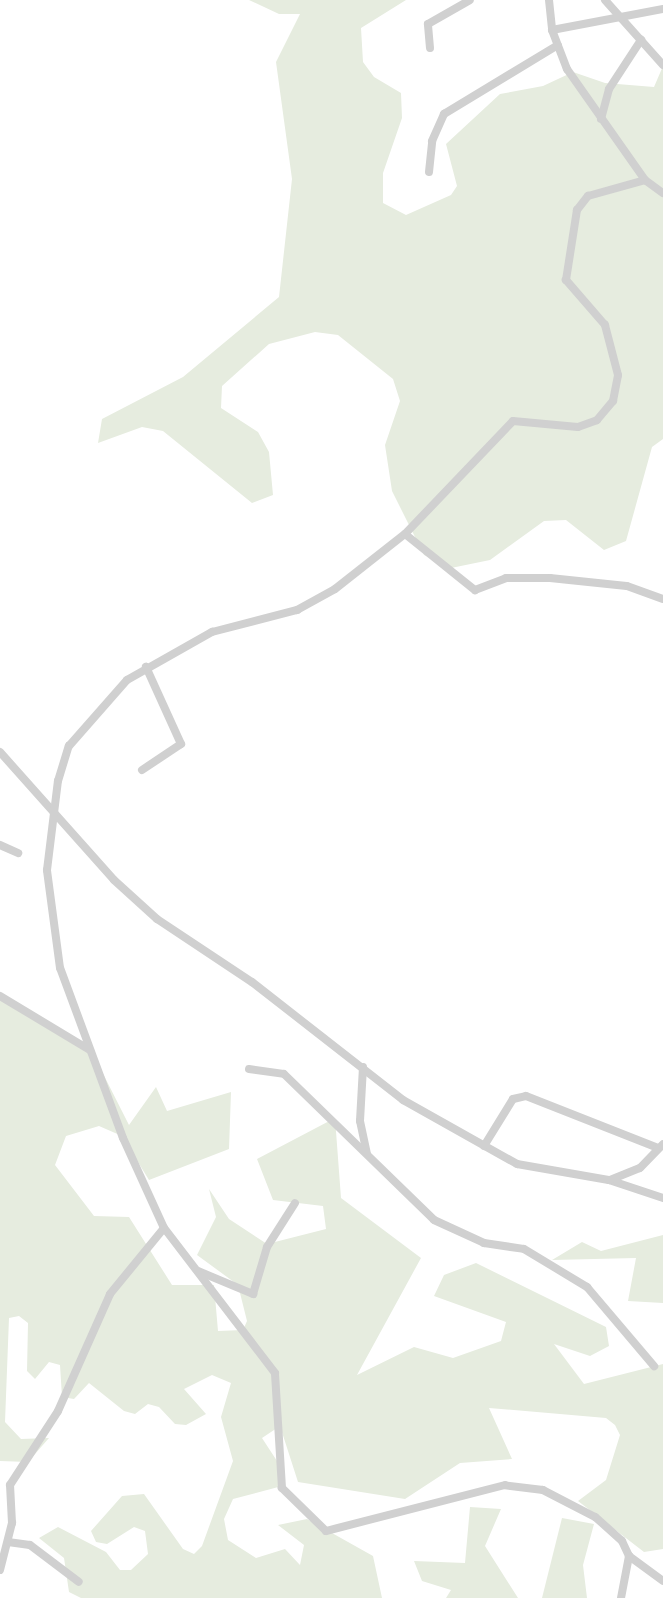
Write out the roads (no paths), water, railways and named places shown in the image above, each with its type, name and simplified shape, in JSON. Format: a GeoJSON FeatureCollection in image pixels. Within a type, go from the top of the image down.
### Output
{"type":"FeatureCollection","features":[{"type":"Feature","properties":{"kind":"street"},"geometry":{"type":"LineString","coordinates":[[430,48],[428,24],[470,0]]}},
{"type":"Feature","properties":{"kind":"street"},"geometry":{"type":"LineString","coordinates":[[549,0],[552,30],[558,45],[601,119],[645,180],[663,193]]}},
{"type":"Feature","properties":{"kind":"street"},"geometry":{"type":"LineString","coordinates":[[605,0],[663,65]]}},
{"type":"Feature","properties":{"kind":"street"},"geometry":{"type":"LineString","coordinates":[[552,30],[663,9]]}},
{"type":"Feature","properties":{"kind":"street"},"geometry":{"type":"LineString","coordinates":[[601,119],[609,89],[641,40]]}},
{"type":"Feature","properties":{"kind":"street"},"geometry":{"type":"LineString","coordinates":[[429,172],[432,141],[444,114],[558,45]]}},
{"type":"Feature","properties":{"kind":"street"},"geometry":{"type":"LineString","coordinates":[[645,180],[588,196],[577,210],[567,268],[569,287],[605,325],[614,348],[613,401],[597,420],[578,427],[513,421],[405,534],[314,602],[212,632],[146,667],[78,732],[58,781],[50,907],[60,968],[90,1050],[164,1228],[275,1373],[282,1488],[307,1519],[326,1531],[348,1530],[505,1485],[543,1490],[615,1531],[629,1556],[663,1581]]}},
{"type":"Feature","properties":{"kind":"street"},"geometry":{"type":"LineString","coordinates":[[405,534],[475,590],[506,578],[550,578],[627,586],[663,599]]}},
{"type":"Feature","properties":{"kind":"street"},"geometry":{"type":"LineString","coordinates":[[142,770],[181,744],[146,667]]}},
{"type":"Feature","properties":{"kind":"street"},"geometry":{"type":"LineString","coordinates":[[0,752],[54,814],[157,919],[363,1067],[403,1100],[517,1164],[609,1180],[663,1198]]}},
{"type":"Feature","properties":{"kind":"street"},"geometry":{"type":"LineString","coordinates":[[0,845],[18,853]]}},
{"type":"Feature","properties":{"kind":"street"},"geometry":{"type":"LineString","coordinates":[[0,996],[90,1050]]}},
{"type":"Feature","properties":{"kind":"street"},"geometry":{"type":"LineString","coordinates":[[363,1067],[360,1121],[369,1160]]}},
{"type":"Feature","properties":{"kind":"street"},"geometry":{"type":"LineString","coordinates":[[249,1069],[280,1071],[336,1120],[369,1160],[434,1220],[484,1243],[524,1249],[587,1287],[654,1366]]}},
{"type":"Feature","properties":{"kind":"street"},"geometry":{"type":"LineString","coordinates":[[484,1146],[513,1099],[526,1096],[661,1146],[640,1168],[609,1180]]}},
{"type":"Feature","properties":{"kind":"street"},"geometry":{"type":"LineString","coordinates":[[197,1271],[253,1294],[267,1247],[295,1203]]}},
{"type":"Feature","properties":{"kind":"street"},"geometry":{"type":"LineString","coordinates":[[0,1570],[8,1542],[8,1496],[23,1459],[58,1411],[110,1294],[164,1228]]}},
{"type":"Feature","properties":{"kind":"street"},"geometry":{"type":"LineString","coordinates":[[8,1542],[30,1545],[79,1582]]}},
{"type":"Feature","properties":{"kind":"street"},"geometry":{"type":"LineString","coordinates":[[621,1598],[629,1556]]}}]}
